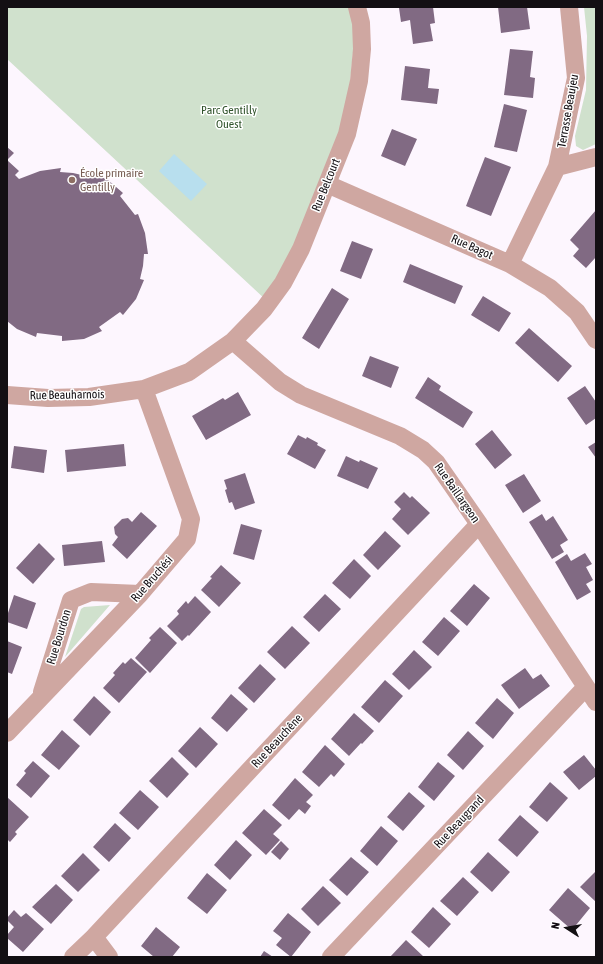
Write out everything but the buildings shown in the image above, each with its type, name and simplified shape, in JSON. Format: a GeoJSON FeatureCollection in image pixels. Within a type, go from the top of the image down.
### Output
{"type":"FeatureCollection","features":[{"type":"Feature","properties":{"kind":"street","name":"Rue Belcourt"},"geometry":{"type":"LineString","coordinates":[[233,341],[264,308],[283,282],[301,249],[347,134],[359,81],[362,49],[361,23],[358,7]]}},
{"type":"Feature","properties":{"kind":"street","name":"Terrasse Beaujeu"},"geometry":{"type":"LineString","coordinates":[[510,264],[557,167],[576,78],[570,7]]}},
{"type":"Feature","properties":{"kind":"street","name":"Terrasse Beaujeu"},"geometry":{"type":"LineString","coordinates":[[557,167],[596,157]]}},
{"type":"Feature","properties":{"kind":"street","name":"Rue Bagot"},"geometry":{"type":"LineString","coordinates":[[327,184],[510,264],[550,288],[577,312],[596,340]]}},
{"type":"Feature","properties":{"kind":"street","name":"Rue Beauharnois"},"geometry":{"type":"LineString","coordinates":[[7,395],[48,398],[90,398],[144,389],[189,372],[233,341]]}},
{"type":"Feature","properties":{"kind":"street","name":"Rue Baillargeon"},"geometry":{"type":"LineString","coordinates":[[233,341],[280,382],[301,395],[400,436],[423,450],[436,462],[479,524],[596,702]]}},
{"type":"Feature","properties":{"kind":"street","name":"Rue Bruchési"},"geometry":{"type":"LineString","coordinates":[[7,732],[140,594],[187,538],[191,519],[144,389]]}},
{"type":"Feature","properties":{"kind":"street","name":"Rue Beauchêne"},"geometry":{"type":"LineString","coordinates":[[73,957],[94,937],[479,524]]}},
{"type":"Feature","properties":{"kind":"street","name":"Rue Bourdon"},"geometry":{"type":"LineString","coordinates":[[41,697],[71,600],[91,592],[140,594]]}},
{"type":"Feature","properties":{"kind":"street","name":"Rue Beaugrand"},"geometry":{"type":"LineString","coordinates":[[332,957],[586,687]]}},
{"type":"Feature","properties":{"kind":"street"},"geometry":{"type":"LineString","coordinates":[[94,937],[109,957]]}},
{"type":"Feature","properties":{"kind":"green space","name":"Parc Gentilly Ouest"},"geometry":{"type":"Polygon","coordinates":[[[7,7],[354,7],[356,22],[347,113],[313,207],[266,300],[7,59],[7,7]]]}},
{"type":"Feature","properties":{"kind":"green space"},"geometry":{"type":"Polygon","coordinates":[[[584,7],[596,7],[596,144],[583,150],[576,146],[575,136],[586,90],[587,36],[584,7]]]}},
{"type":"Feature","properties":{"kind":"green space"},"geometry":{"type":"Polygon","coordinates":[[[110,605],[65,657],[81,609],[84,607],[110,605]]]}},
{"type":"Feature","properties":{"kind":"water"},"geometry":{"type":"Polygon","coordinates":[[[174,154],[207,184],[191,201],[159,171],[174,154]]]}},
{"type":"Feature","properties":{"kind":"place","name":"École primaire Gentilly"},"geometry":{"type":"Point","coordinates":[72,180]}}]}
